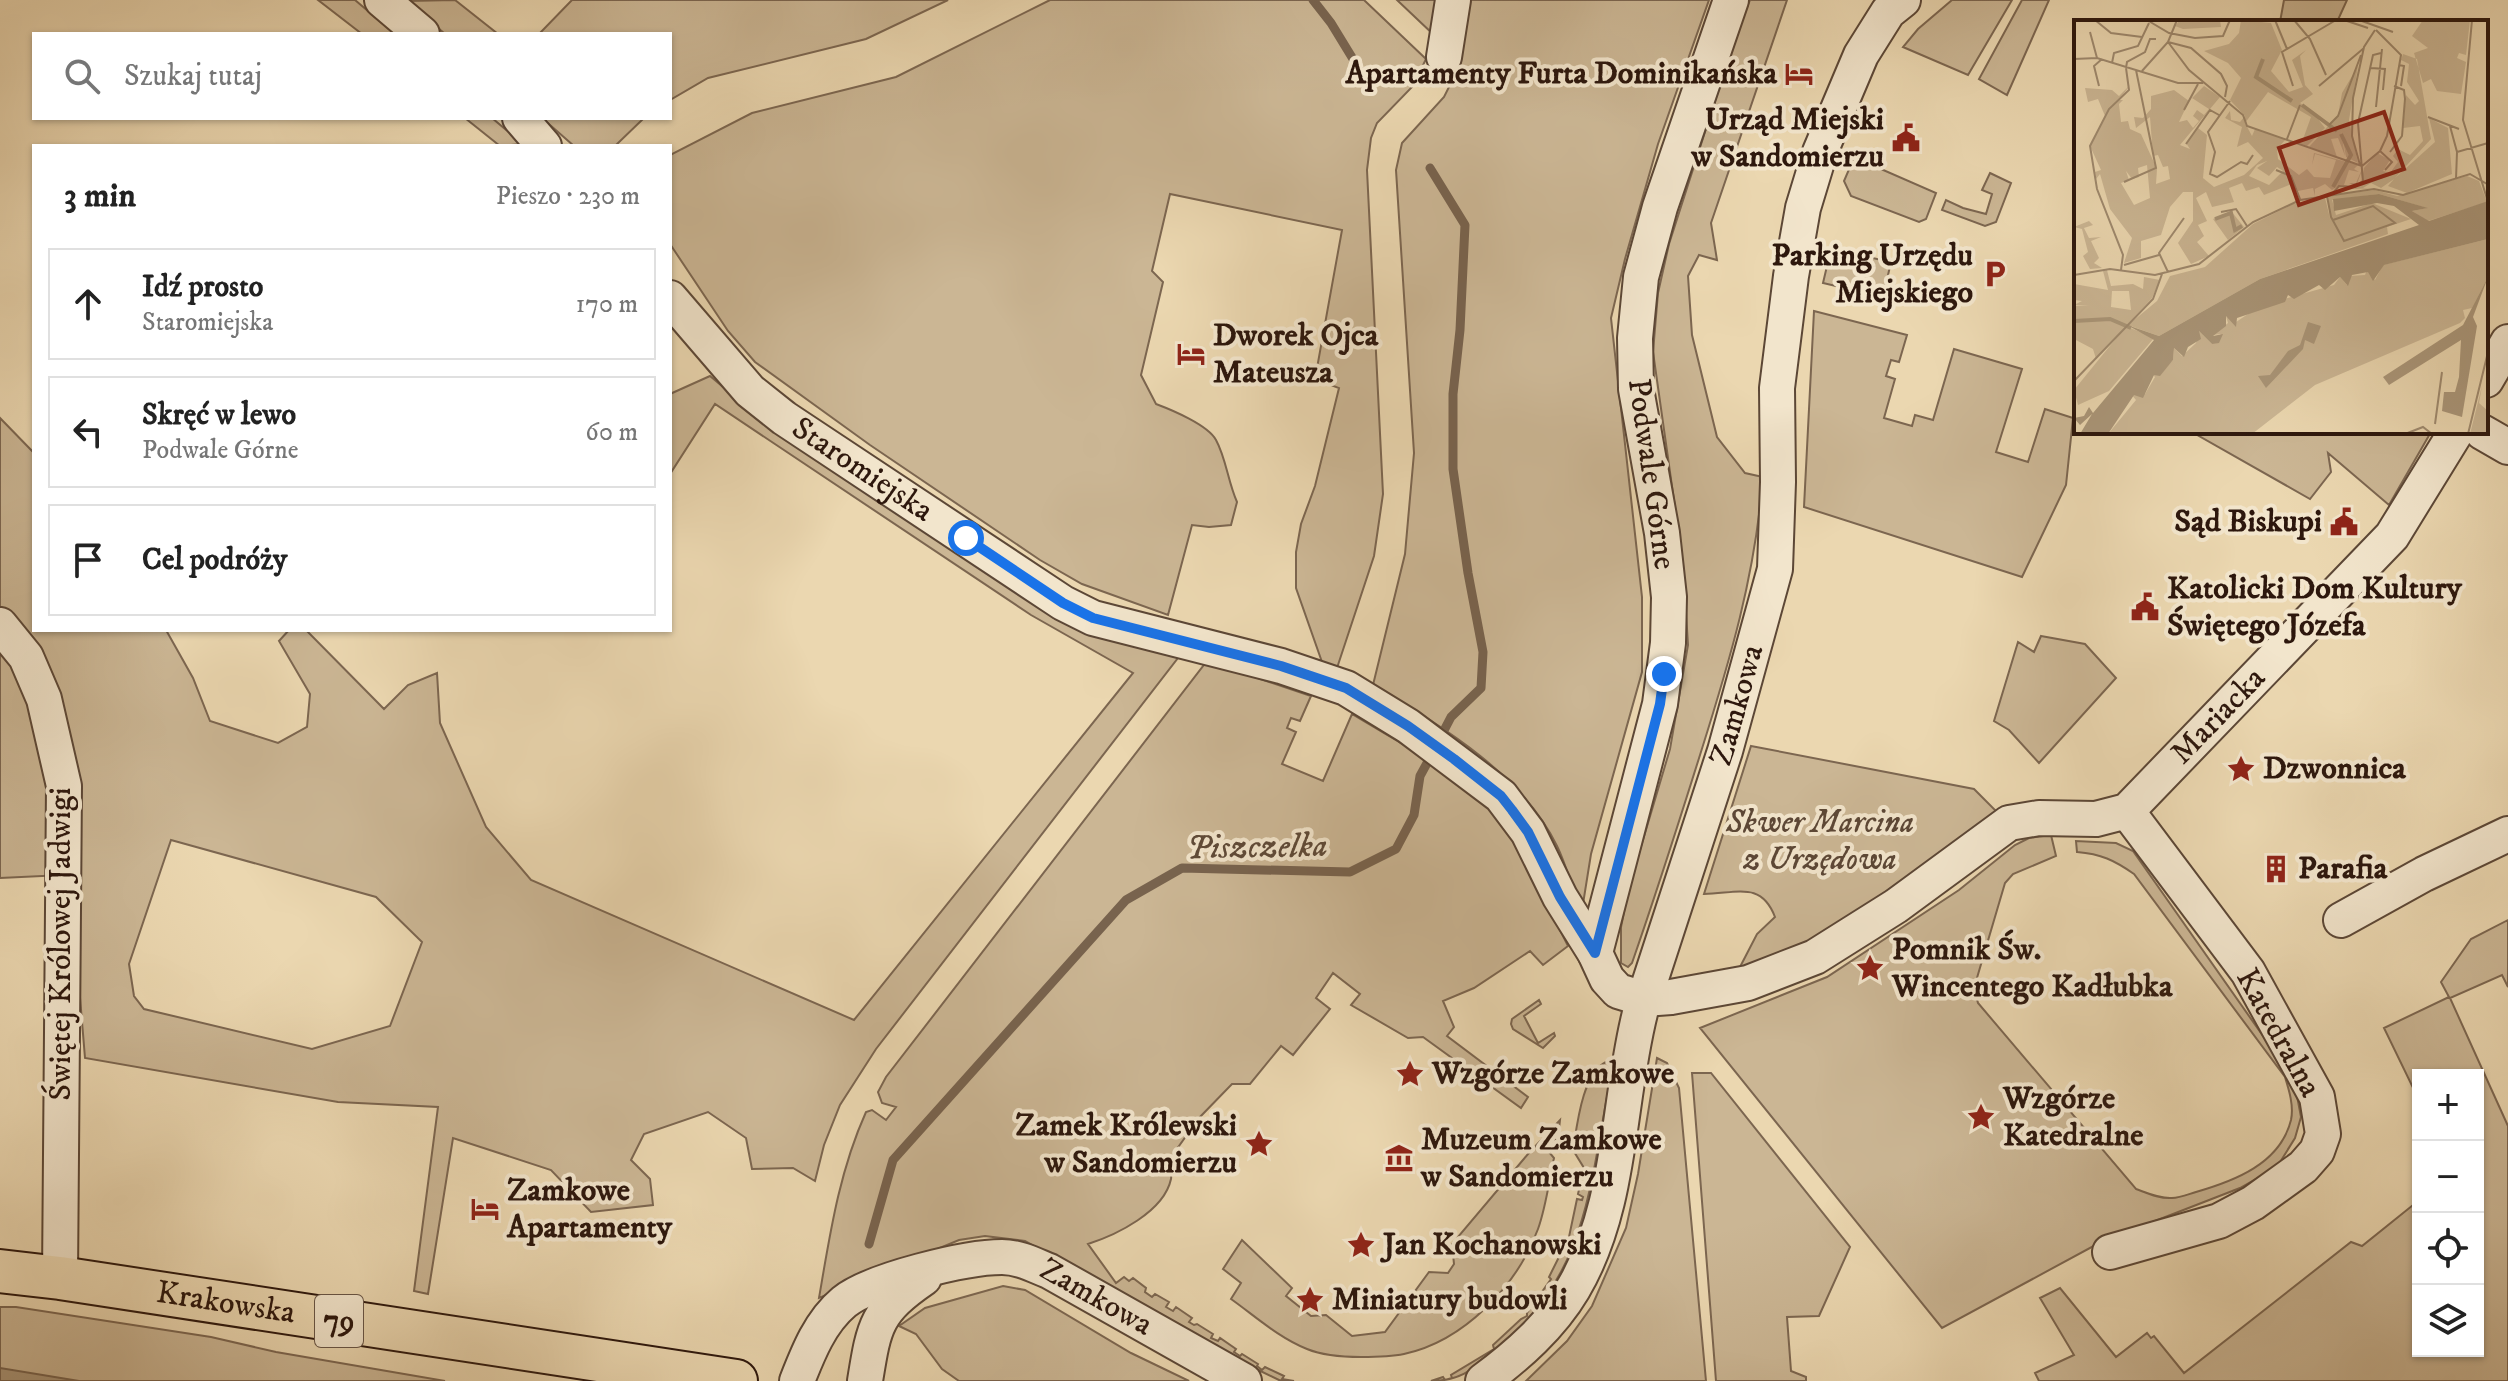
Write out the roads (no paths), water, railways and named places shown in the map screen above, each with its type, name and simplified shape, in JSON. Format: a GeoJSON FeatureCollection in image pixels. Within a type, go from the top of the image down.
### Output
{"type":"FeatureCollection","features":[{"type":"Feature","properties":{"kind":"main road","name":"Krakowska"},"geometry":{"type":"LineString","coordinates":[[0,1271],[677,1376],[736,1381]]}},
{"type":"Feature","properties":{"kind":"street"},"geometry":{"type":"LineString","coordinates":[[382,0],[420,32]]}},
{"type":"Feature","properties":{"kind":"street"},"geometry":{"type":"LineString","coordinates":[[1444,57],[1453,0]]}},
{"type":"Feature","properties":{"kind":"street","name":"Podwale Górne"},"geometry":{"type":"LineString","coordinates":[[1595,953],[1660,704],[1668,643],[1669,597],[1662,533],[1636,389],[1635,338],[1641,277],[1660,207],[1731,0]]}},
{"type":"Feature","properties":{"kind":"street","name":"Zamkowa"},"geometry":{"type":"LineString","coordinates":[[1483,1381],[1518,1354],[1544,1328],[1573,1288],[1594,1243],[1608,1194],[1633,1038],[1725,751],[1775,569],[1777,388],[1803,208],[1820,152],[1861,55],[1888,12],[1903,0]]}},
{"type":"Feature","properties":{"kind":"street"},"geometry":{"type":"LineString","coordinates":[[522,120],[542,144]]}},
{"type":"Feature","properties":{"kind":"street","name":"Staromiejska"},"geometry":{"type":"LineString","coordinates":[[672,300],[750,391],[784,418],[1063,603],[1093,618],[1281,666],[1346,688],[1454,759],[1501,796],[1528,832],[1560,897],[1595,953],[1607,979],[1618,991],[1644,999]]}},
{"type":"Feature","properties":{"kind":"street","name":"Mariacka"},"geometry":{"type":"LineString","coordinates":[[2127,811],[2392,536],[2455,434]]}},
{"type":"Feature","properties":{"kind":"street"},"geometry":{"type":"LineString","coordinates":[[2485,434],[2508,447]]}},
{"type":"Feature","properties":{"kind":"street","name":"Świętej Królowej Jadwigi"},"geometry":{"type":"LineString","coordinates":[[0,625],[26,657],[44,699],[64,786],[60,1278]]}},
{"type":"Feature","properties":{"kind":"street"},"geometry":{"type":"LineString","coordinates":[[1644,999],[1748,983],[1815,957],[1896,906],[2009,823],[2039,818],[2096,819],[2127,811]]}},
{"type":"Feature","properties":{"kind":"street","name":"Katedralna"},"geometry":{"type":"LineString","coordinates":[[2110,1252],[2219,1221],[2253,1203],[2303,1167],[2317,1151],[2323,1134],[2317,1097],[2248,972],[2127,811]]}},
{"type":"Feature","properties":{"kind":"street"},"geometry":{"type":"LineString","coordinates":[[2341,920],[2424,874],[2508,834]]}},
{"type":"Feature","properties":{"kind":"street","name":"Zamkowa"},"geometry":{"type":"LineString","coordinates":[[797,1381],[822,1328],[845,1301],[877,1284],[969,1261],[1004,1257],[1023,1260],[1049,1271],[1244,1381]]}},
{"type":"Feature","properties":{"kind":"street","name":"Zamkowa"},"geometry":{"type":"LineString","coordinates":[[865,1381],[874,1331],[881,1315],[897,1297],[938,1269]]}},
{"type":"Feature","properties":{"kind":"waterway","name":"Piszczelka"},"geometry":{"type":"LineString","coordinates":[[1313,0],[1364,77]]}},
{"type":"Feature","properties":{"kind":"waterway","name":"Piszczelka"},"geometry":{"type":"LineString","coordinates":[[1430,168],[1465,225],[1460,330],[1453,394],[1453,469],[1483,652],[1481,688],[1451,717],[1439,740]]}},
{"type":"Feature","properties":{"kind":"waterway","name":"Piszczelka"},"geometry":{"type":"LineString","coordinates":[[869,1244],[893,1160],[1126,900],[1182,868],[1350,872],[1396,849],[1414,815],[1420,776],[1432,754]]}},
{"type":"Feature","properties":{"kind":"place","name":"Apartamenty Furta Dominikańska"},"geometry":{"type":"Point","coordinates":[1799,74]}},
{"type":"Feature","properties":{"kind":"place","name":"Urząd Miejski w Sandomierzu"},"geometry":{"type":"Point","coordinates":[1906,138]}},
{"type":"Feature","properties":{"kind":"place","name":"Parking Urzędu Miejskiego"},"geometry":{"type":"Point","coordinates":[1995,274]}},
{"type":"Feature","properties":{"kind":"place","name":"Dworek Ojca Mateusza"},"geometry":{"type":"Point","coordinates":[1191,354]}},
{"type":"Feature","properties":{"kind":"place","name":"Sąd Biskupi"},"geometry":{"type":"Point","coordinates":[2344,522]}},
{"type":"Feature","properties":{"kind":"place","name":"Katolicki Dom Kultury Świętego Józefa"},"geometry":{"type":"Point","coordinates":[2145,607]}},
{"type":"Feature","properties":{"kind":"place","name":"Dzwonnica"},"geometry":{"type":"Point","coordinates":[2241,769]}},
{"type":"Feature","properties":{"kind":"place","name":"Parafia"},"geometry":{"type":"Point","coordinates":[2276,869]}},
{"type":"Feature","properties":{"kind":"place","name":"Pomnik Św. Wincentego Kadłubka"},"geometry":{"type":"Point","coordinates":[1870,968]}},
{"type":"Feature","properties":{"kind":"place","name":"Wzgórze Zamkowe"},"geometry":{"type":"Point","coordinates":[1410,1074]}},
{"type":"Feature","properties":{"kind":"place","name":"Wzgórze Katedralne"},"geometry":{"type":"Point","coordinates":[1981,1117]}},
{"type":"Feature","properties":{"kind":"place","name":"Zamek Królewski w Sandomierzu"},"geometry":{"type":"Point","coordinates":[1259,1144]}},
{"type":"Feature","properties":{"kind":"place","name":"Muzeum Zamkowe w Sandomierzu"},"geometry":{"type":"Point","coordinates":[1399,1158]}},
{"type":"Feature","properties":{"kind":"place","name":"Zamkowe Apartamenty"},"geometry":{"type":"Point","coordinates":[485,1209]}},
{"type":"Feature","properties":{"kind":"place","name":"Jan Kochanowski"},"geometry":{"type":"Point","coordinates":[1361,1245]}},
{"type":"Feature","properties":{"kind":"place","name":"Miniatury budowli"},"geometry":{"type":"Point","coordinates":[1310,1300]}},
{"type":"Feature","properties":{"kind":"park label","name":"Skwer Marcina z Urzędowa"},"geometry":{"type":"Point","coordinates":[1820,842]}}]}
